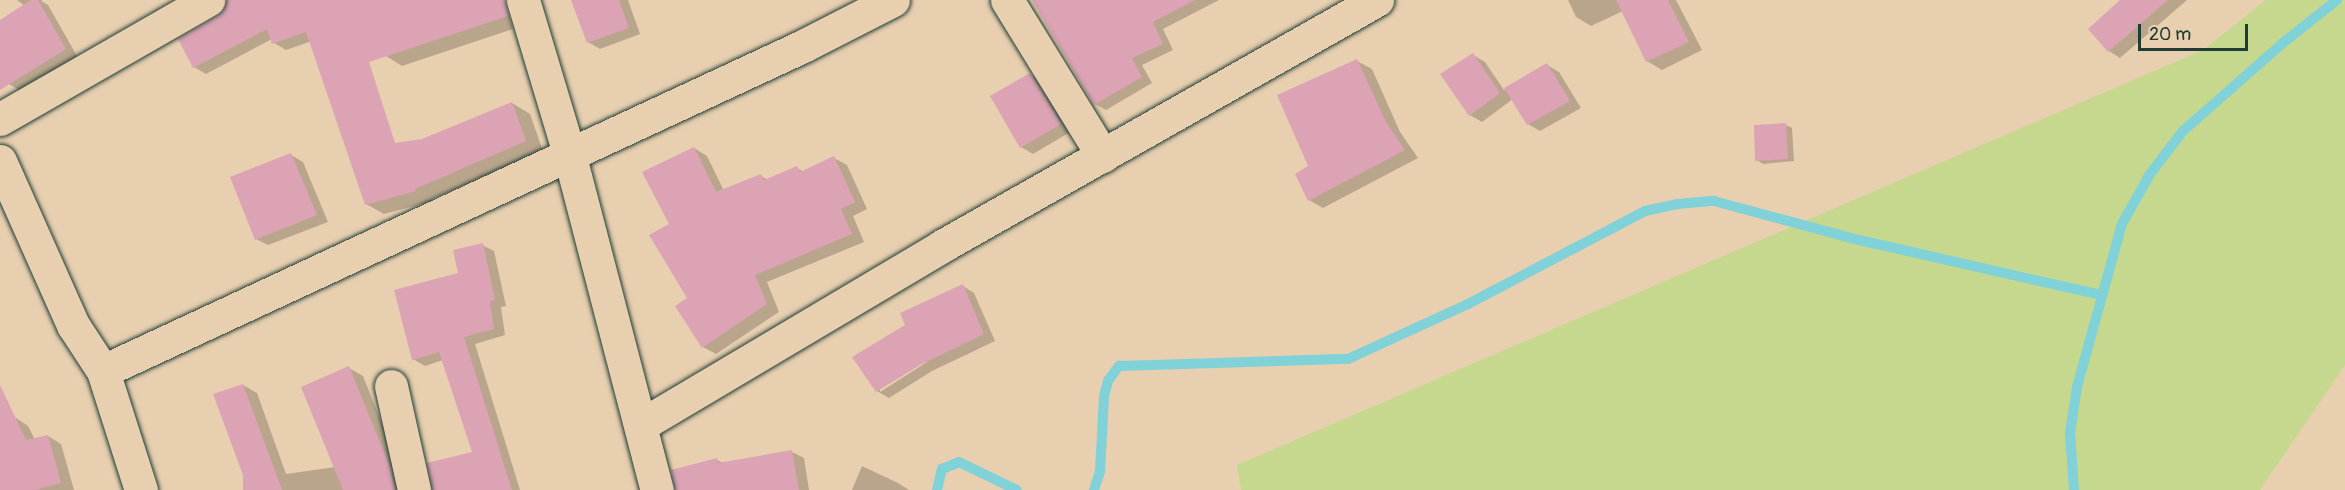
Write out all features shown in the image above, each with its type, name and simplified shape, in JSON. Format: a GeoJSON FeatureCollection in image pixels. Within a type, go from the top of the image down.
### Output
{"type":"FeatureCollection","features":[{"type":"Feature","properties":{"kind":"street"},"geometry":{"type":"LineString","coordinates":[[0,119],[208,0]]}},
{"type":"Feature","properties":{"kind":"street"},"geometry":{"type":"LineString","coordinates":[[523,0],[568,153],[657,490]]}},
{"type":"Feature","properties":{"kind":"street"},"geometry":{"type":"LineString","coordinates":[[103,371],[568,153],[803,46],[893,0]]}},
{"type":"Feature","properties":{"kind":"street"},"geometry":{"type":"LineString","coordinates":[[1007,0],[1103,156]]}},
{"type":"Feature","properties":{"kind":"street"},"geometry":{"type":"LineString","coordinates":[[641,425],[942,246],[1377,0]]}},
{"type":"Feature","properties":{"kind":"street"},"geometry":{"type":"LineString","coordinates":[[0,161],[35,245],[73,325],[103,371],[141,490]]}},
{"type":"Feature","properties":{"kind":"street"},"geometry":{"type":"LineString","coordinates":[[391,386],[414,490]]}},
{"type":"Feature","properties":{"kind":"green space"},"geometry":{"type":"Polygon","coordinates":[[[2266,0],[2345,0],[2345,365],[2260,490],[1241,490],[1237,465],[2203,50],[2266,0]]]}},
{"type":"Feature","properties":{"kind":"building"},"geometry":{"type":"Polygon","coordinates":[[[31,0],[38,0],[66,49],[0,90],[0,20],[31,0]]]}},
{"type":"Feature","properties":{"kind":"building"},"geometry":{"type":"Polygon","coordinates":[[[227,0],[505,0],[508,16],[369,62],[395,143],[422,139],[512,102],[526,141],[415,189],[416,191],[365,205],[306,32],[272,44],[267,29],[193,68],[178,39],[218,16],[227,0]]]}},
{"type":"Feature","properties":{"kind":"building"},"geometry":{"type":"Polygon","coordinates":[[[571,0],[619,0],[629,28],[587,43],[571,0]]]}},
{"type":"Feature","properties":{"kind":"building"},"geometry":{"type":"Polygon","coordinates":[[[1032,0],[1195,0],[1153,22],[1163,44],[1132,58],[1142,77],[1094,105],[1032,0]]]}},
{"type":"Feature","properties":{"kind":"building"},"geometry":{"type":"Polygon","coordinates":[[[1616,0],[1668,0],[1689,42],[1646,62],[1616,0]]]}},
{"type":"Feature","properties":{"kind":"building"},"geometry":{"type":"Polygon","coordinates":[[[2120,0],[2168,0],[2108,52],[2088,29],[2120,0]]]}},
{"type":"Feature","properties":{"kind":"building"},"geometry":{"type":"Polygon","coordinates":[[[1473,53],[1500,93],[1469,116],[1440,74],[1473,53]]]}},
{"type":"Feature","properties":{"kind":"building"},"geometry":{"type":"Polygon","coordinates":[[[1357,59],[1386,122],[1405,150],[1308,201],[1295,174],[1308,166],[1277,95],[1357,59]]]}},
{"type":"Feature","properties":{"kind":"building"},"geometry":{"type":"Polygon","coordinates":[[[1547,63],[1570,101],[1527,125],[1504,88],[1547,63]]]}},
{"type":"Feature","properties":{"kind":"building"},"geometry":{"type":"Polygon","coordinates":[[[1030,73],[1061,124],[1020,148],[990,96],[1030,73]]]}},
{"type":"Feature","properties":{"kind":"building"},"geometry":{"type":"Polygon","coordinates":[[[1786,123],[1788,159],[1755,161],[1754,125],[1786,123]]]}},
{"type":"Feature","properties":{"kind":"building"},"geometry":{"type":"Polygon","coordinates":[[[694,147],[716,192],[761,174],[764,180],[797,166],[800,172],[834,156],[855,202],[841,209],[852,234],[755,275],[767,304],[702,348],[675,306],[687,298],[649,235],[669,224],[642,172],[694,147]]]}},
{"type":"Feature","properties":{"kind":"building"},"geometry":{"type":"Polygon","coordinates":[[[291,153],[317,215],[255,240],[230,177],[291,153]]]}},
{"type":"Feature","properties":{"kind":"building"},"geometry":{"type":"Polygon","coordinates":[[[483,243],[495,300],[490,301],[494,329],[464,337],[512,490],[432,490],[427,463],[472,452],[439,352],[412,360],[394,290],[458,273],[453,250],[483,243]]]}},
{"type":"Feature","properties":{"kind":"building"},"geometry":{"type":"Polygon","coordinates":[[[963,284],[984,334],[920,365],[876,392],[852,357],[905,325],[900,313],[963,284]]]}},
{"type":"Feature","properties":{"kind":"building"},"geometry":{"type":"Polygon","coordinates":[[[349,366],[390,467],[395,490],[343,490],[301,387],[349,366]]]}},
{"type":"Feature","properties":{"kind":"building"},"geometry":{"type":"Polygon","coordinates":[[[243,384],[282,490],[243,490],[243,475],[213,394],[243,384]]]}},
{"type":"Feature","properties":{"kind":"building"},"geometry":{"type":"Polygon","coordinates":[[[0,385],[26,440],[48,435],[61,483],[35,490],[0,490],[0,385]]]}},
{"type":"Feature","properties":{"kind":"building"},"geometry":{"type":"Polygon","coordinates":[[[792,450],[799,490],[675,490],[671,470],[717,458],[718,463],[792,450]]]}},
{"type":"Feature","properties":{"kind":"waterway"},"geometry":{"type":"LineString","coordinates":[[2074,490],[2070,433],[2077,387],[2122,224],[2150,174],[2183,131],[2284,42],[2337,0]]}},
{"type":"Feature","properties":{"kind":"waterway"},"geometry":{"type":"LineString","coordinates":[[1094,490],[1100,471],[1104,396],[1108,381],[1119,366],[1348,359],[1468,304],[1645,211],[1677,204],[1714,201],[1859,240],[2101,295]]}},
{"type":"Feature","properties":{"kind":"waterway"},"geometry":{"type":"LineString","coordinates":[[937,490],[942,469],[959,462],[1017,490]]}}]}
